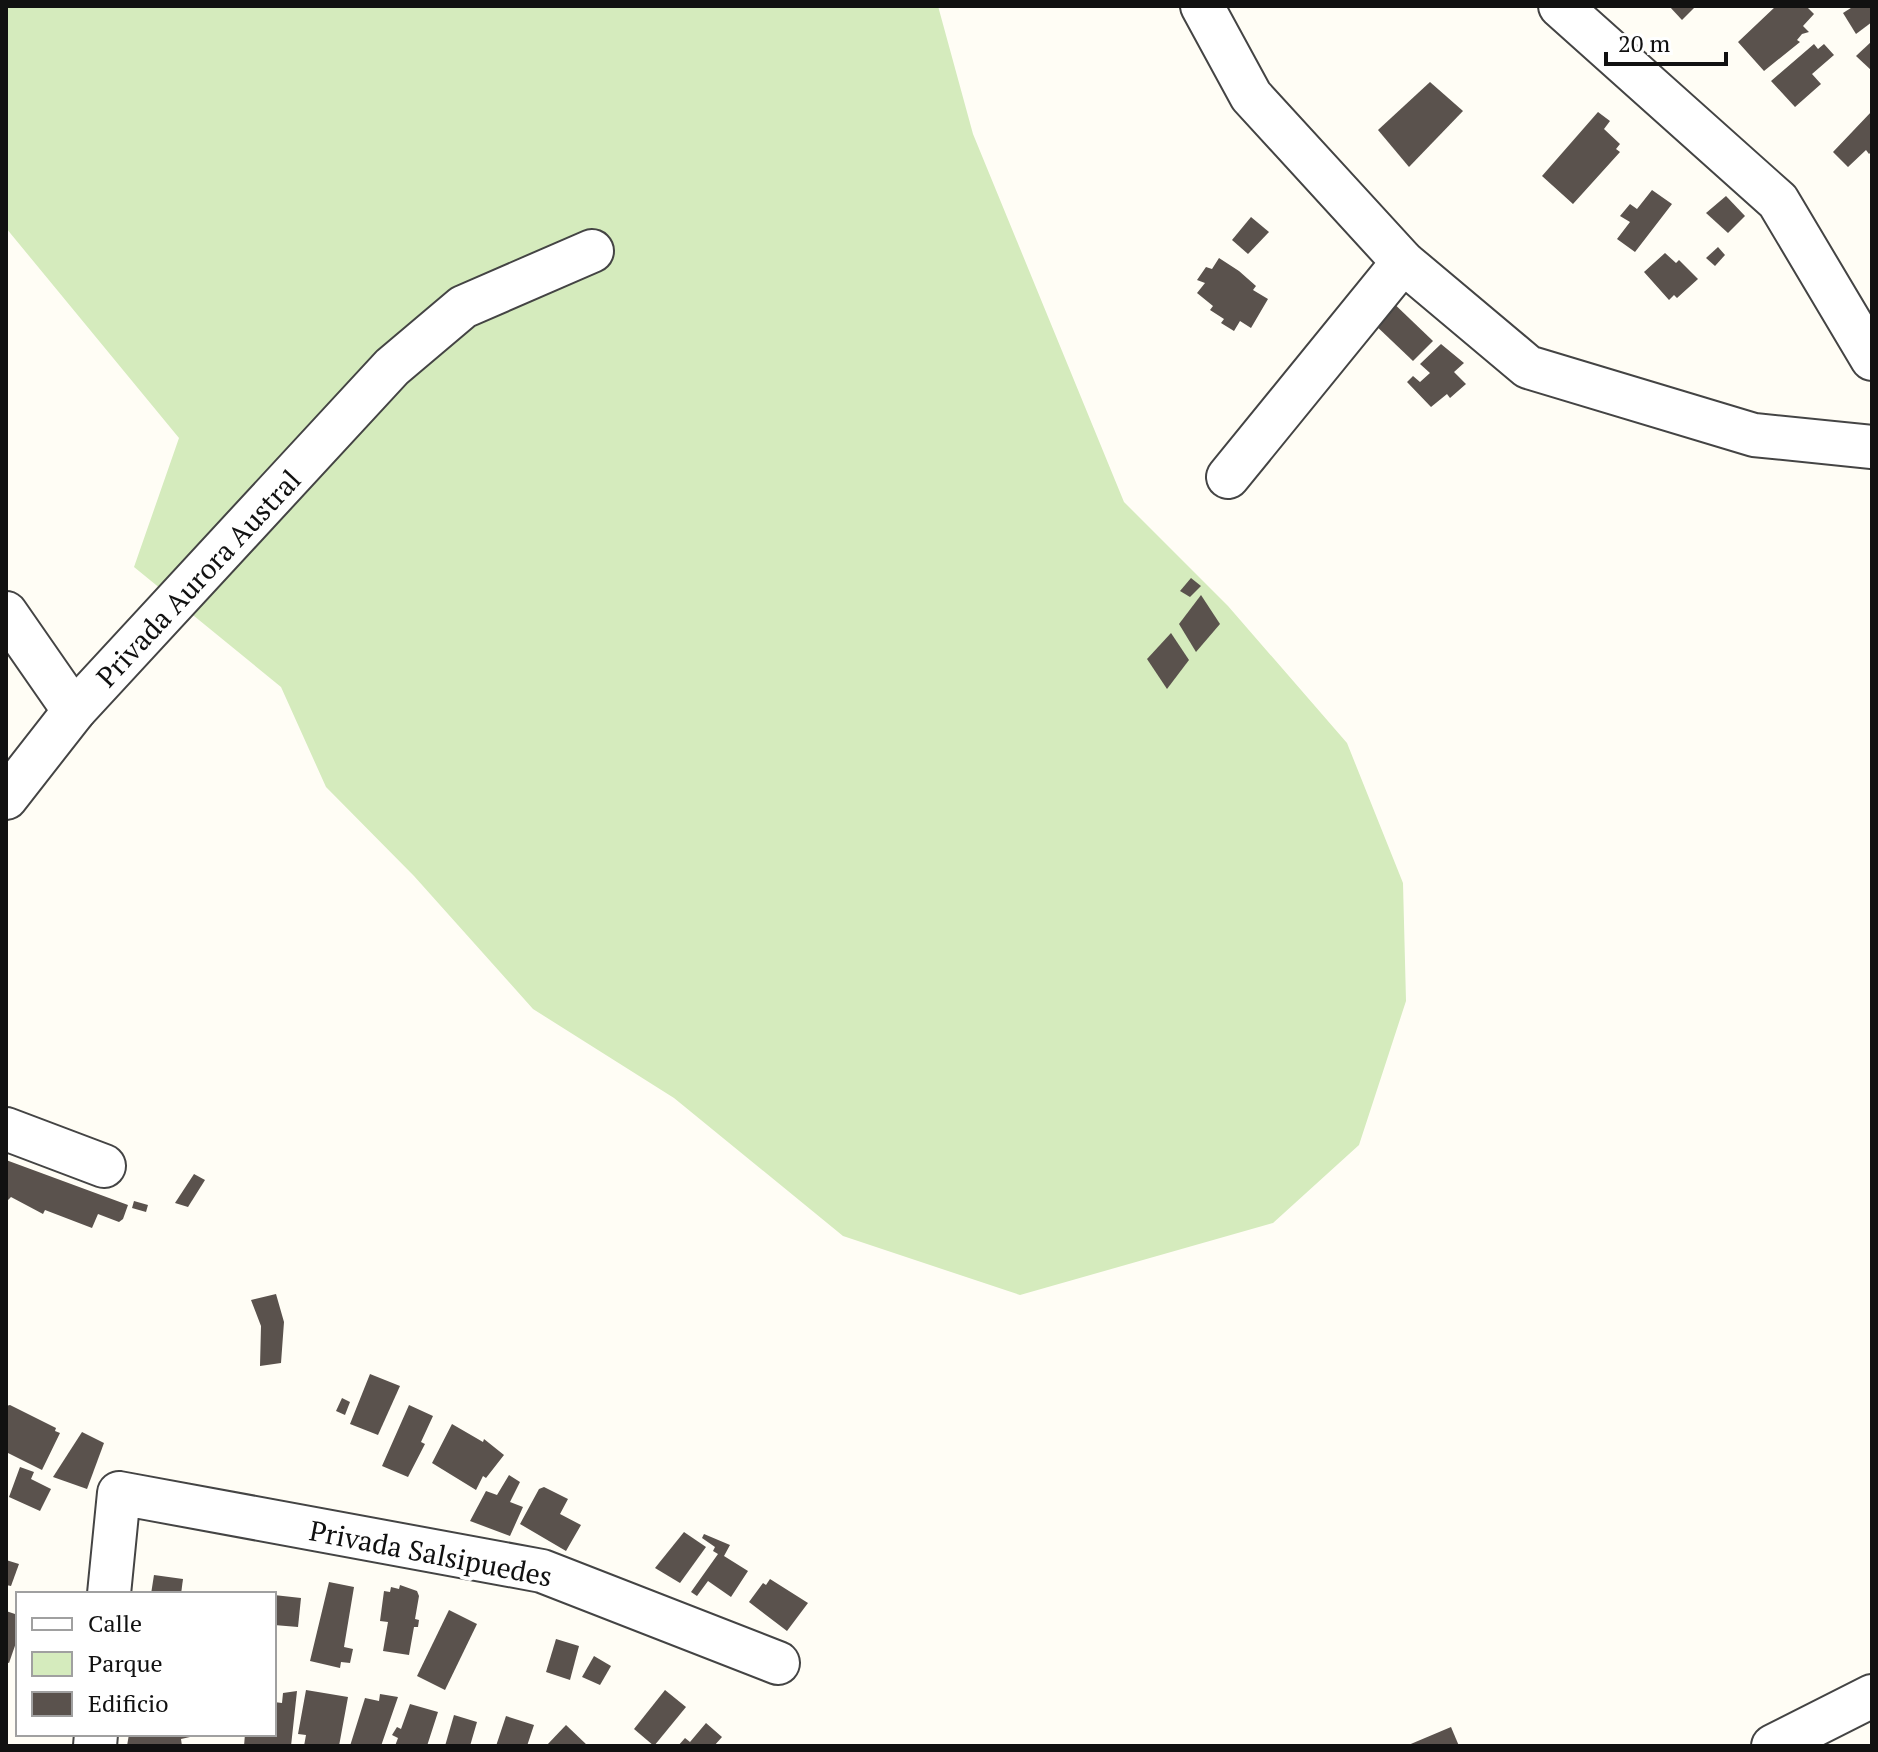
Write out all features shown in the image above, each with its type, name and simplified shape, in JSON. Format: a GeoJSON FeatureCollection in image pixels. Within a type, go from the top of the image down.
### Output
{"type":"FeatureCollection","features":[{"type":"Feature","properties":{"kind":"street"},"geometry":{"type":"LineString","coordinates":[[1202,6],[1251,96],[1403,262],[1528,367],[1754,435],[1872,447]]}},
{"type":"Feature","properties":{"kind":"street"},"geometry":{"type":"LineString","coordinates":[[1560,6],[1778,201],[1872,359]]}},
{"type":"Feature","properties":{"kind":"street","name":"Privada Aurora Austral"},"geometry":{"type":"LineString","coordinates":[[6,798],[74,711],[392,367],[463,307],[592,251]]}},
{"type":"Feature","properties":{"kind":"street"},"geometry":{"type":"LineString","coordinates":[[1228,477],[1403,262]]}},
{"type":"Feature","properties":{"kind":"street"},"geometry":{"type":"LineString","coordinates":[[6,613],[74,711]]}},
{"type":"Feature","properties":{"kind":"street"},"geometry":{"type":"LineString","coordinates":[[6,1129],[104,1166]]}},
{"type":"Feature","properties":{"kind":"street","name":"Privada Salsipuedes"},"geometry":{"type":"LineString","coordinates":[[109,1592],[119,1493],[542,1571],[778,1663]]}},
{"type":"Feature","properties":{"kind":"street"},"geometry":{"type":"LineString","coordinates":[[1773,1746],[1872,1696]]}},
{"type":"Feature","properties":{"kind":"green space"},"geometry":{"type":"Polygon","coordinates":[[[6,6],[938,6],[973,134],[1124,502],[1228,606],[1347,743],[1403,883],[1406,1001],[1359,1145],[1273,1223],[1020,1295],[843,1236],[674,1098],[533,1009],[414,876],[326,787],[281,687],[134,567],[179,438],[6,228],[6,6]]]}},
{"type":"Feature","properties":{"kind":"building"},"geometry":{"type":"Polygon","coordinates":[[[1669,6],[1696,6],[1682,20],[1669,6]]]}},
{"type":"Feature","properties":{"kind":"building"},"geometry":{"type":"Polygon","coordinates":[[[1776,6],[1806,6],[1814,14],[1803,26],[1809,32],[1802,34],[1797,40],[1800,42],[1764,71],[1738,42],[1776,6]]]}},
{"type":"Feature","properties":{"kind":"building"},"geometry":{"type":"Polygon","coordinates":[[[1854,6],[1872,7],[1872,22],[1856,34],[1843,13],[1854,6]]]}},
{"type":"Feature","properties":{"kind":"building"},"geometry":{"type":"Polygon","coordinates":[[[1872,41],[1872,71],[1856,56],[1872,41]]]}},
{"type":"Feature","properties":{"kind":"building"},"geometry":{"type":"Polygon","coordinates":[[[1814,44],[1818,49],[1824,44],[1834,55],[1812,74],[1821,84],[1795,107],[1771,81],[1814,44]]]}},
{"type":"Feature","properties":{"kind":"building"},"geometry":{"type":"Polygon","coordinates":[[[1430,82],[1463,111],[1409,167],[1378,130],[1430,82]]]}},
{"type":"Feature","properties":{"kind":"building"},"geometry":{"type":"Polygon","coordinates":[[[1872,111],[1872,151],[1869,154],[1866,150],[1848,167],[1833,152],[1872,111]]]}},
{"type":"Feature","properties":{"kind":"building"},"geometry":{"type":"Polygon","coordinates":[[[1598,112],[1610,121],[1604,129],[1620,144],[1616,149],[1620,152],[1573,204],[1542,176],[1598,112]]]}},
{"type":"Feature","properties":{"kind":"building"},"geometry":{"type":"Polygon","coordinates":[[[1652,190],[1672,204],[1635,252],[1617,239],[1630,222],[1620,216],[1630,204],[1637,209],[1652,190]]]}},
{"type":"Feature","properties":{"kind":"building"},"geometry":{"type":"Polygon","coordinates":[[[1726,196],[1745,216],[1728,233],[1706,213],[1726,196]]]}},
{"type":"Feature","properties":{"kind":"building"},"geometry":{"type":"Polygon","coordinates":[[[1251,217],[1269,232],[1248,254],[1232,240],[1251,217]]]}},
{"type":"Feature","properties":{"kind":"building"},"geometry":{"type":"Polygon","coordinates":[[[1718,247],[1725,255],[1715,266],[1706,258],[1718,247]]]}},
{"type":"Feature","properties":{"kind":"building"},"geometry":{"type":"Polygon","coordinates":[[[1665,253],[1676,263],[1679,260],[1698,279],[1677,298],[1674,295],[1669,300],[1644,272],[1665,253]]]}},
{"type":"Feature","properties":{"kind":"building"},"geometry":{"type":"Polygon","coordinates":[[[1219,258],[1239,271],[1256,286],[1253,290],[1268,299],[1251,328],[1240,321],[1234,331],[1221,323],[1224,319],[1210,310],[1213,306],[1197,293],[1205,283],[1197,280],[1206,267],[1212,269],[1219,258]]]}},
{"type":"Feature","properties":{"kind":"building"},"geometry":{"type":"Polygon","coordinates":[[[1386,296],[1433,341],[1413,361],[1371,321],[1386,296]]]}},
{"type":"Feature","properties":{"kind":"building"},"geometry":{"type":"Polygon","coordinates":[[[1441,344],[1464,363],[1454,372],[1466,384],[1450,398],[1447,394],[1431,407],[1407,382],[1413,376],[1420,382],[1430,373],[1420,364],[1441,344]]]}},
{"type":"Feature","properties":{"kind":"building"},"geometry":{"type":"Polygon","coordinates":[[[1191,578],[1201,586],[1190,597],[1180,591],[1191,578]]]}},
{"type":"Feature","properties":{"kind":"building"},"geometry":{"type":"Polygon","coordinates":[[[1201,595],[1220,624],[1196,652],[1179,624],[1201,595]]]}},
{"type":"Feature","properties":{"kind":"building"},"geometry":{"type":"Polygon","coordinates":[[[1171,633],[1189,660],[1167,689],[1147,659],[1171,633]]]}},
{"type":"Feature","properties":{"kind":"building"},"geometry":{"type":"Polygon","coordinates":[[[6,1160],[128,1205],[123,1219],[119,1222],[98,1214],[92,1228],[45,1210],[43,1214],[11,1197],[6,1202],[6,1160]]]}},
{"type":"Feature","properties":{"kind":"building"},"geometry":{"type":"Polygon","coordinates":[[[194,1174],[205,1180],[188,1207],[175,1203],[194,1174]]]}},
{"type":"Feature","properties":{"kind":"building"},"geometry":{"type":"Polygon","coordinates":[[[134,1201],[148,1205],[146,1212],[132,1208],[134,1201]]]}},
{"type":"Feature","properties":{"kind":"building"},"geometry":{"type":"Polygon","coordinates":[[[276,1294],[284,1322],[281,1363],[260,1366],[261,1326],[251,1300],[276,1294]]]}},
{"type":"Feature","properties":{"kind":"building"},"geometry":{"type":"Polygon","coordinates":[[[370,1374],[400,1386],[378,1435],[350,1424],[370,1374]]]}},
{"type":"Feature","properties":{"kind":"building"},"geometry":{"type":"Polygon","coordinates":[[[342,1398],[350,1402],[345,1415],[336,1411],[342,1398]]]}},
{"type":"Feature","properties":{"kind":"building"},"geometry":{"type":"Polygon","coordinates":[[[10,1405],[56,1428],[55,1431],[60,1433],[42,1470],[6,1452],[6,1406],[10,1405]]]}},
{"type":"Feature","properties":{"kind":"building"},"geometry":{"type":"Polygon","coordinates":[[[409,1405],[433,1416],[421,1442],[425,1444],[408,1477],[382,1466],[409,1405]]]}},
{"type":"Feature","properties":{"kind":"building"},"geometry":{"type":"Polygon","coordinates":[[[452,1424],[483,1442],[484,1439],[504,1455],[486,1478],[483,1476],[476,1490],[432,1463],[452,1424]]]}},
{"type":"Feature","properties":{"kind":"building"},"geometry":{"type":"Polygon","coordinates":[[[82,1432],[104,1443],[87,1489],[53,1477],[82,1432]]]}},
{"type":"Feature","properties":{"kind":"building"},"geometry":{"type":"Polygon","coordinates":[[[20,1467],[34,1472],[31,1479],[51,1489],[40,1511],[9,1497],[20,1467]]]}},
{"type":"Feature","properties":{"kind":"building"},"geometry":{"type":"Polygon","coordinates":[[[509,1475],[520,1482],[510,1502],[523,1507],[510,1536],[470,1521],[486,1491],[497,1495],[509,1475]]]}},
{"type":"Feature","properties":{"kind":"building"},"geometry":{"type":"Polygon","coordinates":[[[544,1487],[568,1499],[560,1514],[581,1525],[566,1551],[520,1524],[539,1489],[544,1487]]]}},
{"type":"Feature","properties":{"kind":"building"},"geometry":{"type":"Polygon","coordinates":[[[684,1532],[706,1547],[680,1583],[655,1568],[684,1532]]]}},
{"type":"Feature","properties":{"kind":"building"},"geometry":{"type":"Polygon","coordinates":[[[704,1534],[730,1545],[724,1556],[748,1571],[731,1597],[708,1581],[697,1596],[691,1592],[718,1554],[713,1551],[715,1547],[702,1538],[704,1534]]]}},
{"type":"Feature","properties":{"kind":"building"},"geometry":{"type":"Polygon","coordinates":[[[6,1560],[19,1564],[11,1586],[6,1585],[6,1560]]]}},
{"type":"Feature","properties":{"kind":"building"},"geometry":{"type":"Polygon","coordinates":[[[154,1575],[183,1579],[181,1592],[151,1592],[154,1575]]]}},
{"type":"Feature","properties":{"kind":"building"},"geometry":{"type":"Polygon","coordinates":[[[770,1579],[808,1603],[787,1631],[749,1602],[763,1583],[766,1585],[770,1579]]]}},
{"type":"Feature","properties":{"kind":"building"},"geometry":{"type":"Polygon","coordinates":[[[329,1582],[354,1587],[344,1647],[353,1649],[350,1663],[341,1662],[340,1668],[310,1661],[329,1582]]]}},
{"type":"Feature","properties":{"kind":"building"},"geometry":{"type":"Polygon","coordinates":[[[400,1585],[417,1591],[419,1596],[415,1619],[419,1620],[418,1627],[414,1627],[409,1655],[383,1651],[388,1622],[380,1621],[384,1591],[390,1592],[391,1587],[399,1589],[400,1585]]]}},
{"type":"Feature","properties":{"kind":"building"},"geometry":{"type":"Polygon","coordinates":[[[276,1595],[301,1598],[298,1627],[276,1625],[276,1595]]]}},
{"type":"Feature","properties":{"kind":"building"},"geometry":{"type":"Polygon","coordinates":[[[449,1610],[477,1624],[445,1690],[417,1676],[449,1610]]]}},
{"type":"Feature","properties":{"kind":"building"},"geometry":{"type":"Polygon","coordinates":[[[6,1611],[16,1614],[16,1643],[9,1663],[6,1662],[6,1611]]]}},
{"type":"Feature","properties":{"kind":"building"},"geometry":{"type":"Polygon","coordinates":[[[556,1639],[579,1646],[570,1680],[546,1672],[556,1639]]]}},
{"type":"Feature","properties":{"kind":"building"},"geometry":{"type":"Polygon","coordinates":[[[594,1656],[611,1666],[600,1685],[582,1677],[594,1656]]]}},
{"type":"Feature","properties":{"kind":"building"},"geometry":{"type":"Polygon","coordinates":[[[306,1690],[348,1697],[339,1746],[304,1746],[306,1735],[298,1734],[306,1690]]]}},
{"type":"Feature","properties":{"kind":"building"},"geometry":{"type":"Polygon","coordinates":[[[665,1690],[686,1707],[654,1746],[634,1729],[665,1690]]]}},
{"type":"Feature","properties":{"kind":"building"},"geometry":{"type":"Polygon","coordinates":[[[297,1691],[291,1746],[244,1746],[245,1736],[276,1736],[276,1702],[282,1703],[283,1693],[297,1691]]]}},
{"type":"Feature","properties":{"kind":"building"},"geometry":{"type":"Polygon","coordinates":[[[380,1694],[398,1697],[381,1746],[350,1746],[365,1698],[379,1701],[380,1694]]]}},
{"type":"Feature","properties":{"kind":"building"},"geometry":{"type":"Polygon","coordinates":[[[410,1704],[438,1712],[427,1746],[395,1746],[398,1738],[392,1735],[397,1727],[401,1729],[410,1704]]]}},
{"type":"Feature","properties":{"kind":"building"},"geometry":{"type":"Polygon","coordinates":[[[454,1715],[477,1722],[470,1746],[445,1746],[454,1715]]]}},
{"type":"Feature","properties":{"kind":"building"},"geometry":{"type":"Polygon","coordinates":[[[506,1716],[534,1725],[527,1746],[496,1746],[506,1716]]]}},
{"type":"Feature","properties":{"kind":"building"},"geometry":{"type":"Polygon","coordinates":[[[706,1723],[722,1737],[714,1746],[678,1746],[685,1738],[690,1742],[706,1723]]]}},
{"type":"Feature","properties":{"kind":"building"},"geometry":{"type":"Polygon","coordinates":[[[566,1725],[588,1746],[546,1746],[566,1725]]]}},
{"type":"Feature","properties":{"kind":"building"},"geometry":{"type":"Polygon","coordinates":[[[1451,1727],[1459,1746],[1406,1746],[1451,1727]]]}},
{"type":"Feature","properties":{"kind":"building"},"geometry":{"type":"Polygon","coordinates":[[[129,1736],[190,1736],[181,1739],[182,1746],[127,1746],[129,1736]]]}}]}
